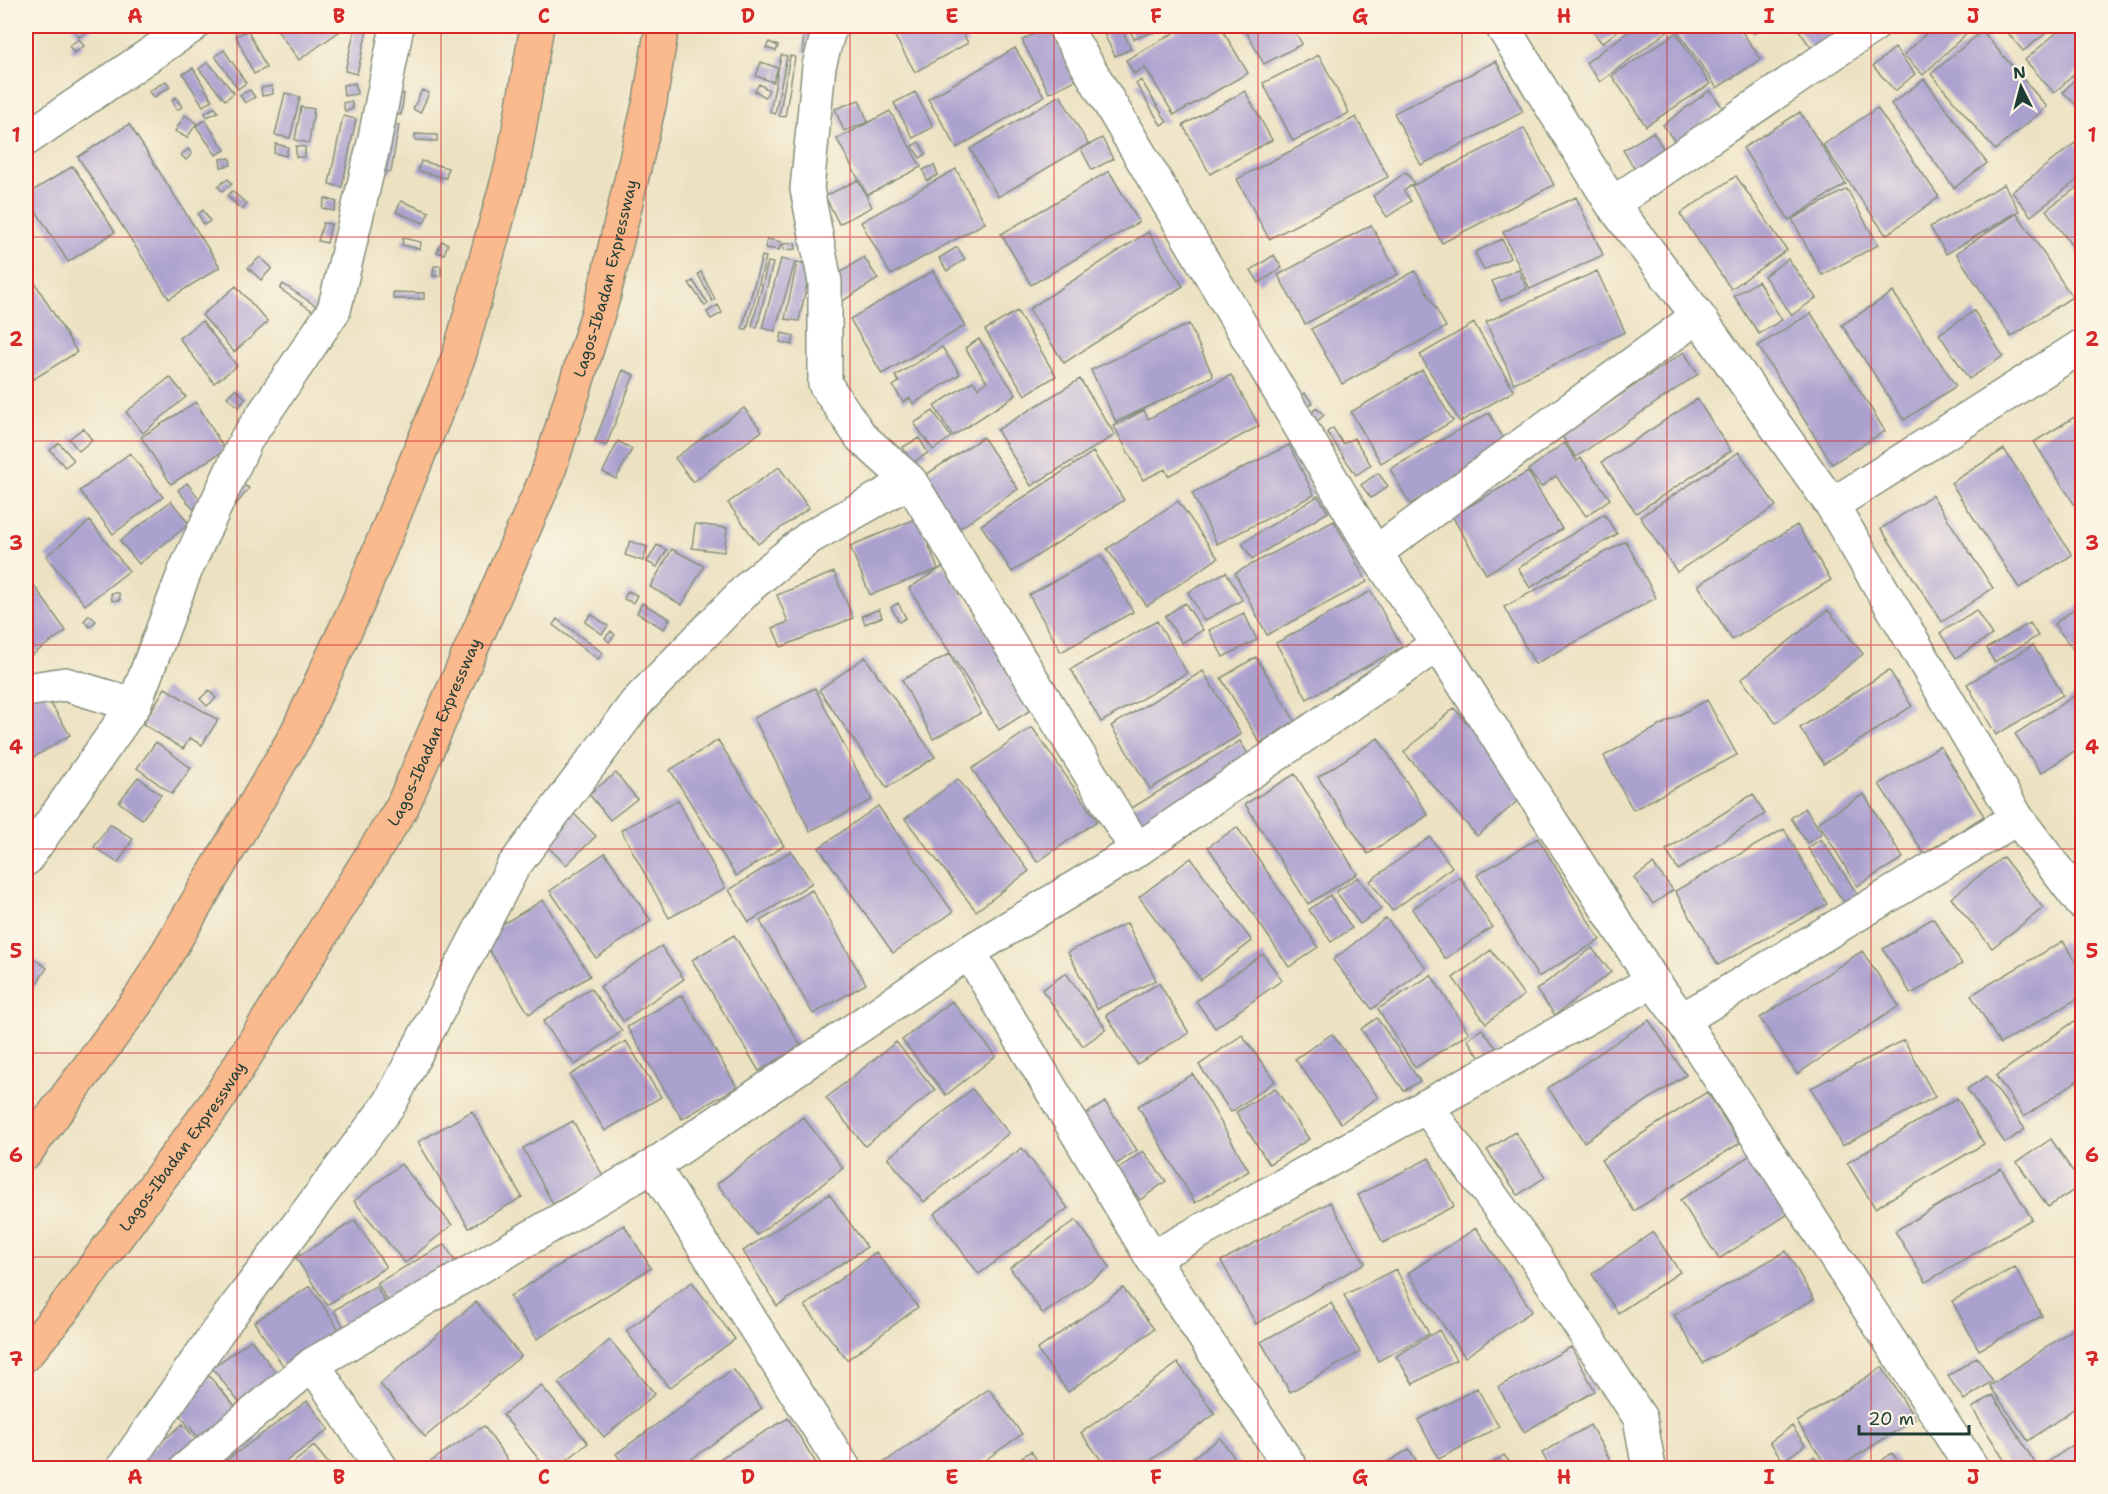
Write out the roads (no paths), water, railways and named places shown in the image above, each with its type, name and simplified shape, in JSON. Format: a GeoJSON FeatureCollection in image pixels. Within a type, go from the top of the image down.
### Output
{"type":"FeatureCollection","features":[{"type":"Feature","properties":{"kind":"highway"},"geometry":{"type":"LineString","coordinates":[[26,1152],[143,994],[296,735],[358,603],[459,356],[514,158],[537,26]]}},
{"type":"Feature","properties":{"kind":"highway","name":"Lagos-Ibadan Expressway"},"geometry":{"type":"LineString","coordinates":[[26,1353],[62,1311],[217,1101],[402,807],[547,476],[604,294],[650,101],[662,26]]}},
{"type":"Feature","properties":{"kind":"street"},"geometry":{"type":"LineString","coordinates":[[26,139],[192,26]]}},
{"type":"Feature","properties":{"kind":"street"},"geometry":{"type":"LineString","coordinates":[[26,859],[134,705],[185,571],[246,440],[334,310],[374,143],[397,26]]}},
{"type":"Feature","properties":{"kind":"street"},"geometry":{"type":"LineString","coordinates":[[830,26],[819,66],[807,189],[825,282],[825,384],[861,437],[910,482],[1137,850]]}},
{"type":"Feature","properties":{"kind":"street"},"geometry":{"type":"LineString","coordinates":[[1064,26],[1375,553],[1438,644],[1653,981],[1682,1020],[1972,1468]]}},
{"type":"Feature","properties":{"kind":"street"},"geometry":{"type":"LineString","coordinates":[[1502,26],[1612,204],[1698,316],[1832,505],[2017,818],[2082,903]]}},
{"type":"Feature","properties":{"kind":"street"},"geometry":{"type":"LineString","coordinates":[[1612,204],[1873,26]]}},
{"type":"Feature","properties":{"kind":"street"},"geometry":{"type":"LineString","coordinates":[[1375,553],[1698,316]]}},
{"type":"Feature","properties":{"kind":"street"},"geometry":{"type":"LineString","coordinates":[[1832,505],[2082,346]]}},
{"type":"Feature","properties":{"kind":"street"},"geometry":{"type":"LineString","coordinates":[[123,1468],[218,1332],[390,1103],[513,867],[636,703],[760,577],[810,537],[910,482]]}},
{"type":"Feature","properties":{"kind":"street"},"geometry":{"type":"LineString","coordinates":[[187,1468],[313,1364],[653,1166],[969,952],[1137,850],[1438,644]]}},
{"type":"Feature","properties":{"kind":"street"},"geometry":{"type":"LineString","coordinates":[[26,690],[65,684],[134,705]]}},
{"type":"Feature","properties":{"kind":"street"},"geometry":{"type":"LineString","coordinates":[[1682,1020],[2017,818]]}},
{"type":"Feature","properties":{"kind":"street"},"geometry":{"type":"LineString","coordinates":[[969,952],[1152,1258],[1291,1468]]}},
{"type":"Feature","properties":{"kind":"street"},"geometry":{"type":"LineString","coordinates":[[1152,1258],[1653,981]]}},
{"type":"Feature","properties":{"kind":"street"},"geometry":{"type":"LineString","coordinates":[[1426,1106],[1534,1255],[1640,1418],[1649,1468]]}},
{"type":"Feature","properties":{"kind":"street"},"geometry":{"type":"LineString","coordinates":[[653,1166],[844,1468]]}},
{"type":"Feature","properties":{"kind":"street"},"geometry":{"type":"LineString","coordinates":[[313,1364],[381,1468]]}}]}
